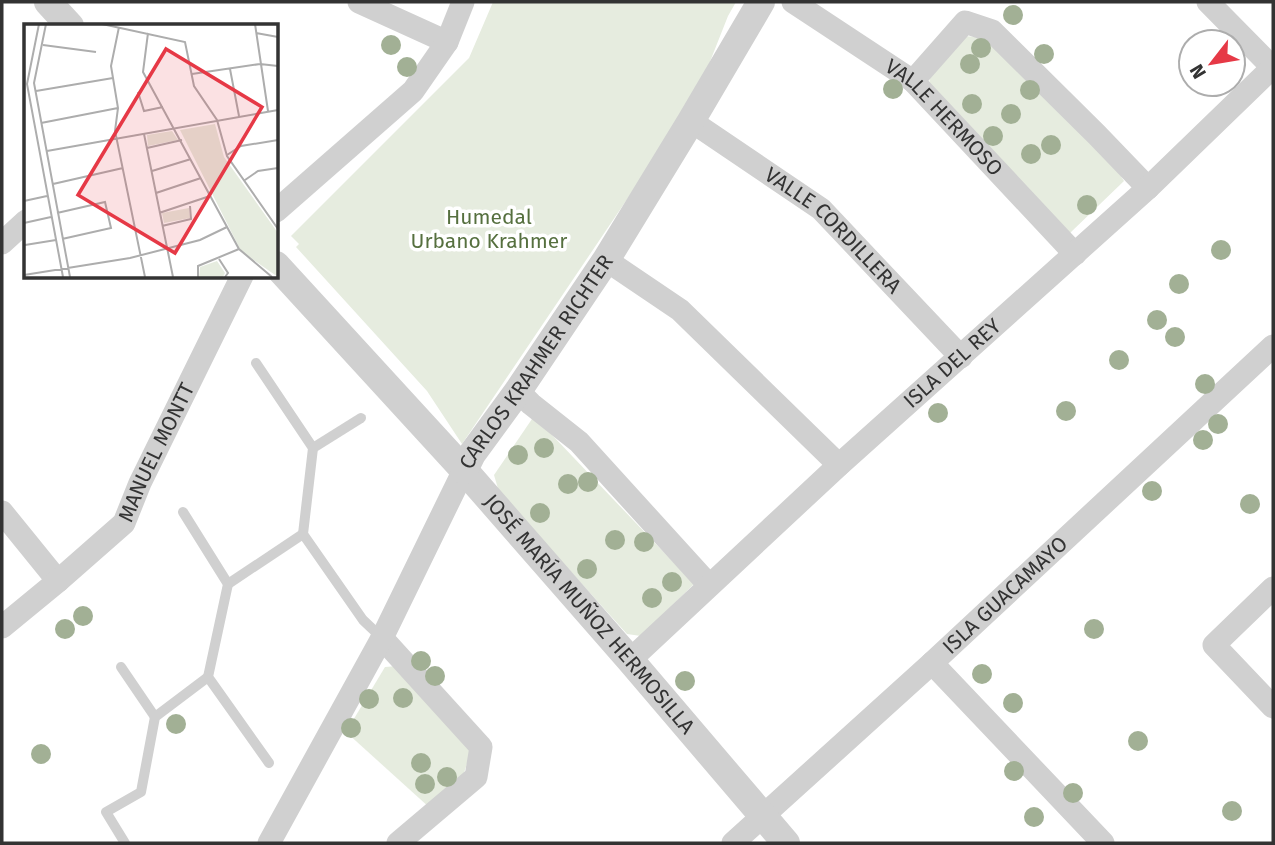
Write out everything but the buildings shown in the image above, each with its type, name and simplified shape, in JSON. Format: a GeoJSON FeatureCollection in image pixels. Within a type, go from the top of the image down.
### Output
{"type":"FeatureCollection","features":[{"type":"Feature","properties":{"kind":"street"},"geometry":{"type":"LineString","coordinates":[[48,2],[68,24]]}},
{"type":"Feature","properties":{"kind":"street"},"geometry":{"type":"LineString","coordinates":[[359,2],[447,42]]}},
{"type":"Feature","properties":{"kind":"street"},"geometry":{"type":"LineString","coordinates":[[278,209],[413,91],[447,42],[463,2]]}},
{"type":"Feature","properties":{"kind":"street","name":"CARLOS KRAHMER RICHTER"},"geometry":{"type":"LineString","coordinates":[[269,843],[382,638],[472,454],[606,260],[761,2]]}},
{"type":"Feature","properties":{"kind":"street","name":"VALLE HERMOSO"},"geometry":{"type":"LineString","coordinates":[[793,2],[913,81],[1075,254]]}},
{"type":"Feature","properties":{"kind":"street"},"geometry":{"type":"LineString","coordinates":[[1208,2],[1273,67]]}},
{"type":"Feature","properties":{"kind":"street"},"geometry":{"type":"LineString","coordinates":[[913,81],[965,22],[992,31],[1148,188]]}},
{"type":"Feature","properties":{"kind":"street","name":"ISLA DEL REY"},"geometry":{"type":"LineString","coordinates":[[630,660],[839,465],[1148,188],[1273,67]]}},
{"type":"Feature","properties":{"kind":"street","name":"VALLE CORDILLERA"},"geometry":{"type":"LineString","coordinates":[[691,121],[821,209],[961,357]]}},
{"type":"Feature","properties":{"kind":"street"},"geometry":{"type":"LineString","coordinates":[[2,243],[24,224]]}},
{"type":"Feature","properties":{"kind":"street"},"geometry":{"type":"LineString","coordinates":[[606,260],[680,310],[839,465]]}},
{"type":"Feature","properties":{"kind":"street","name":"JOSÉ MARÍA MUÑOZ HERMOSILLA"},"geometry":{"type":"LineString","coordinates":[[278,267],[464,470],[786,843]]}},
{"type":"Feature","properties":{"kind":"street","name":"MANUEL MONTT"},"geometry":{"type":"LineString","coordinates":[[2,627],[124,523],[140,483],[242,278]]}},
{"type":"Feature","properties":{"kind":"street","name":"ISLA GUACAMAYO"},"geometry":{"type":"LineString","coordinates":[[733,843],[932,663],[1273,346]]}},
{"type":"Feature","properties":{"kind":"street"},"geometry":{"type":"LineString","coordinates":[[518,391],[579,442],[709,585]]}},
{"type":"Feature","properties":{"kind":"street"},"geometry":{"type":"LineString","coordinates":[[2,512],[58,581]]}},
{"type":"Feature","properties":{"kind":"street"},"geometry":{"type":"LineString","coordinates":[[1273,588],[1214,645],[1273,708]]}},
{"type":"Feature","properties":{"kind":"street"},"geometry":{"type":"LineString","coordinates":[[382,638],[481,747],[476,777],[398,843]]}},
{"type":"Feature","properties":{"kind":"street"},"geometry":{"type":"LineString","coordinates":[[932,663],[1103,843]]}},
{"type":"Feature","properties":{"kind":"lane"},"geometry":{"type":"LineString","coordinates":[[256,363],[313,448],[303,534],[363,620],[382,638]]}},
{"type":"Feature","properties":{"kind":"lane"},"geometry":{"type":"LineString","coordinates":[[313,448],[361,418]]}},
{"type":"Feature","properties":{"kind":"lane"},"geometry":{"type":"LineString","coordinates":[[125,843],[106,812],[141,792],[155,717],[208,677],[228,584],[183,512]]}},
{"type":"Feature","properties":{"kind":"lane"},"geometry":{"type":"LineString","coordinates":[[228,584],[303,534]]}},
{"type":"Feature","properties":{"kind":"lane"},"geometry":{"type":"LineString","coordinates":[[121,667],[155,717]]}},
{"type":"Feature","properties":{"kind":"lane"},"geometry":{"type":"LineString","coordinates":[[208,677],[269,763]]}},
{"type":"Feature","properties":{"kind":"green space","name":"Humedal Urbano Krahmer"},"geometry":{"type":"Polygon","coordinates":[[[493,2],[736,2],[696,97],[462,444],[427,391],[296,247],[299,244],[291,236],[469,58],[493,2]]]}},
{"type":"Feature","properties":{"kind":"green space"},"geometry":{"type":"Polygon","coordinates":[[[963,36],[993,38],[1117,170],[1124,181],[1070,233],[929,85],[931,69],[963,36]]]}},
{"type":"Feature","properties":{"kind":"green space"},"geometry":{"type":"Polygon","coordinates":[[[534,416],[694,584],[641,636],[627,634],[499,492],[494,475],[534,416]]]}},
{"type":"Feature","properties":{"kind":"green space"},"geometry":{"type":"Polygon","coordinates":[[[398,666],[472,748],[463,776],[430,808],[346,732],[385,667],[398,666]]]}}]}
